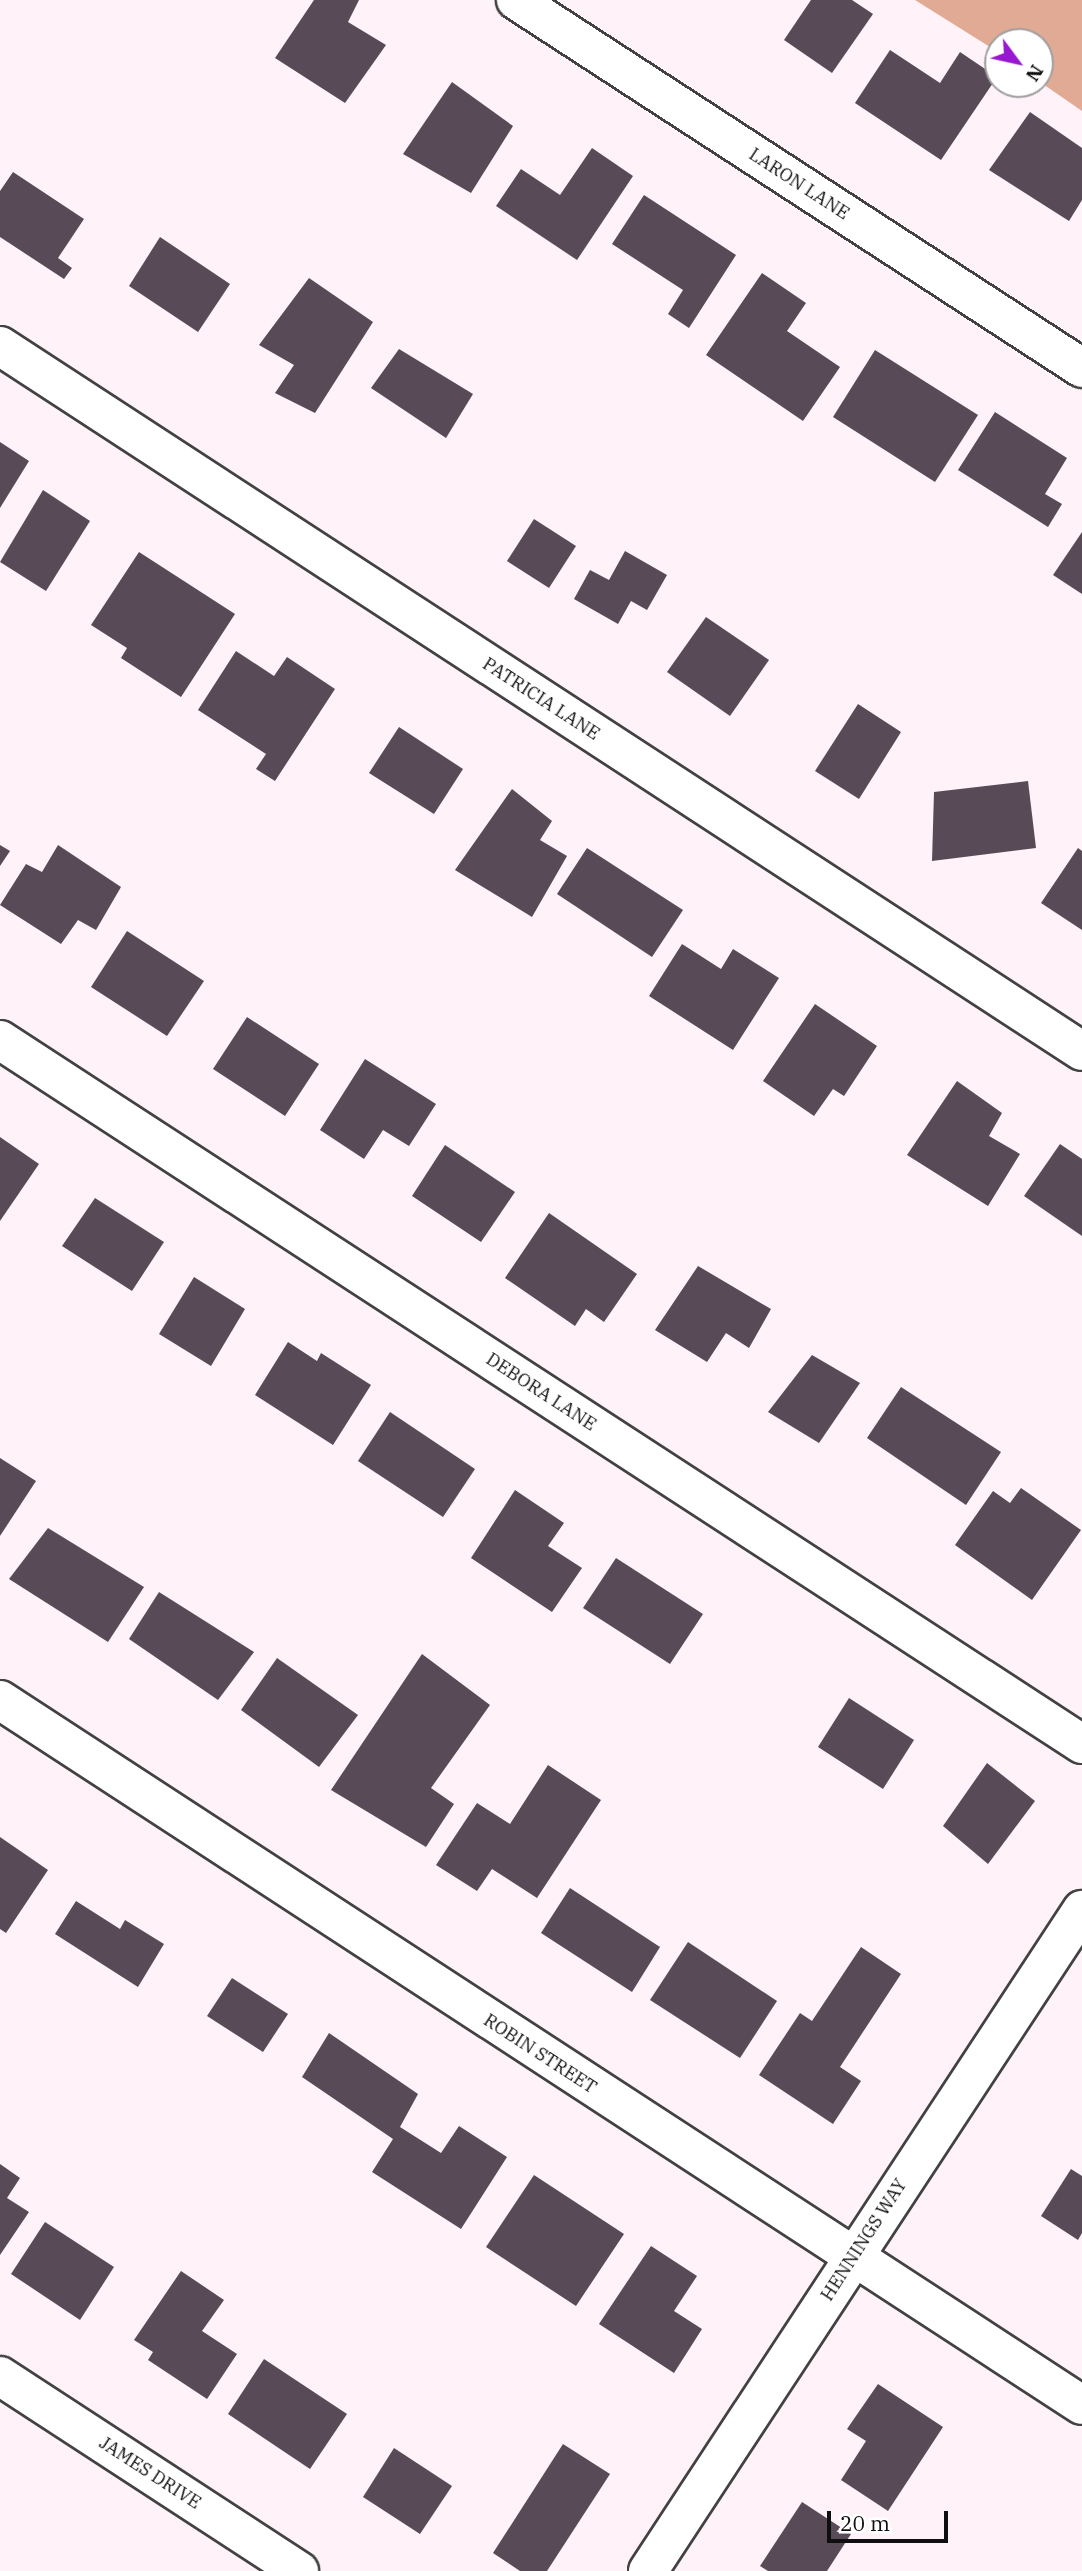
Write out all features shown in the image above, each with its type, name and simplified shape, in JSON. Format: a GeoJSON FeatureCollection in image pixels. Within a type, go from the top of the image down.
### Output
{"type":"FeatureCollection","features":[{"type":"Feature","properties":{"kind":"street","name":"LARON LANE"},"geometry":{"type":"LineString","coordinates":[[516,0],[1082,368]]}},
{"type":"Feature","properties":{"kind":"street","name":"PATRICIA LANE"},"geometry":{"type":"LineString","coordinates":[[0,346],[1082,1051]]}},
{"type":"Feature","properties":{"kind":"street","name":"DEBORA LANE"},"geometry":{"type":"LineString","coordinates":[[0,1040],[1082,1744]]}},
{"type":"Feature","properties":{"kind":"street","name":"ROBIN STREET"},"geometry":{"type":"LineString","coordinates":[[0,1700],[1082,2405]]}},
{"type":"Feature","properties":{"kind":"street","name":"HENNINGS WAY"},"geometry":{"type":"LineString","coordinates":[[648,2571],[1082,1910]]}},
{"type":"Feature","properties":{"kind":"street","name":"JAMES DRIVE"},"geometry":{"type":"LineString","coordinates":[[0,2376],[299,2571]]}},
{"type":"Feature","properties":{"kind":"shaded area"},"geometry":{"type":"Polygon","coordinates":[[[915,0],[1082,0],[1082,111],[1054,92],[1054,28],[984,28],[984,43],[915,0]]]}},
{"type":"Feature","properties":{"kind":"building"},"geometry":{"type":"Polygon","coordinates":[[[314,0],[359,0],[348,22],[386,45],[345,103],[275,58],[314,0]]]}},
{"type":"Feature","properties":{"kind":"building"},"geometry":{"type":"Polygon","coordinates":[[[811,0],[852,0],[873,14],[832,73],[784,40],[811,0]]]}},
{"type":"Feature","properties":{"kind":"building"},"geometry":{"type":"Polygon","coordinates":[[[890,50],[940,83],[960,52],[984,68],[984,96],[941,160],[855,103],[890,50]]]}},
{"type":"Feature","properties":{"kind":"building"},"geometry":{"type":"Polygon","coordinates":[[[452,82],[513,126],[471,193],[403,154],[452,82]]]}},
{"type":"Feature","properties":{"kind":"building"},"geometry":{"type":"Polygon","coordinates":[[[1030,112],[1082,148],[1082,200],[1069,221],[989,170],[1030,112]]]}},
{"type":"Feature","properties":{"kind":"building"},"geometry":{"type":"Polygon","coordinates":[[[592,148],[633,176],[577,260],[496,206],[521,169],[560,195],[592,148]]]}},
{"type":"Feature","properties":{"kind":"building"},"geometry":{"type":"Polygon","coordinates":[[[13,172],[84,219],[58,258],[72,268],[64,279],[0,237],[0,191],[13,172]]]}},
{"type":"Feature","properties":{"kind":"building"},"geometry":{"type":"Polygon","coordinates":[[[644,195],[736,255],[689,328],[668,314],[683,290],[612,244],[644,195]]]}},
{"type":"Feature","properties":{"kind":"building"},"geometry":{"type":"Polygon","coordinates":[[[160,237],[230,284],[198,332],[129,286],[160,237]]]}},
{"type":"Feature","properties":{"kind":"building"},"geometry":{"type":"Polygon","coordinates":[[[762,273],[806,303],[787,331],[840,367],[803,421],[706,355],[762,273]]]}},
{"type":"Feature","properties":{"kind":"building"},"geometry":{"type":"Polygon","coordinates":[[[309,278],[373,322],[315,413],[275,393],[294,365],[259,345],[309,278]]]}},
{"type":"Feature","properties":{"kind":"building"},"geometry":{"type":"Polygon","coordinates":[[[399,349],[473,394],[446,438],[371,388],[399,349]]]}},
{"type":"Feature","properties":{"kind":"building"},"geometry":{"type":"Polygon","coordinates":[[[875,350],[978,415],[935,482],[833,417],[875,350]]]}},
{"type":"Feature","properties":{"kind":"building"},"geometry":{"type":"Polygon","coordinates":[[[995,412],[1067,458],[1045,494],[1062,504],[1048,527],[958,470],[995,412]]]}},
{"type":"Feature","properties":{"kind":"building"},"geometry":{"type":"Polygon","coordinates":[[[0,442],[29,461],[0,508],[0,442]]]}},
{"type":"Feature","properties":{"kind":"building"},"geometry":{"type":"Polygon","coordinates":[[[43,490],[90,521],[46,591],[0,562],[43,490]]]}},
{"type":"Feature","properties":{"kind":"building"},"geometry":{"type":"Polygon","coordinates":[[[534,519],[576,546],[549,588],[507,561],[534,519]]]}},
{"type":"Feature","properties":{"kind":"building"},"geometry":{"type":"Polygon","coordinates":[[[1082,532],[1082,594],[1053,575],[1082,532]]]}},
{"type":"Feature","properties":{"kind":"building"},"geometry":{"type":"Polygon","coordinates":[[[625,551],[667,575],[647,610],[631,601],[618,624],[574,599],[590,570],[609,580],[625,551]]]}},
{"type":"Feature","properties":{"kind":"building"},"geometry":{"type":"Polygon","coordinates":[[[139,552],[235,614],[181,697],[121,658],[127,648],[91,625],[139,552]]]}},
{"type":"Feature","properties":{"kind":"building"},"geometry":{"type":"Polygon","coordinates":[[[706,617],[769,660],[730,716],[667,672],[706,617]]]}},
{"type":"Feature","properties":{"kind":"building"},"geometry":{"type":"Polygon","coordinates":[[[236,651],[274,676],[287,657],[335,689],[275,781],[256,769],[266,754],[198,710],[236,651]]]}},
{"type":"Feature","properties":{"kind":"building"},"geometry":{"type":"Polygon","coordinates":[[[858,704],[901,732],[859,799],[815,771],[858,704]]]}},
{"type":"Feature","properties":{"kind":"building"},"geometry":{"type":"Polygon","coordinates":[[[399,727],[463,769],[434,814],[369,773],[399,727]]]}},
{"type":"Feature","properties":{"kind":"building"},"geometry":{"type":"Polygon","coordinates":[[[1028,781],[1036,848],[932,861],[934,792],[1028,781]]]}},
{"type":"Feature","properties":{"kind":"building"},"geometry":{"type":"Polygon","coordinates":[[[512,789],[552,821],[540,840],[567,856],[532,917],[455,870],[512,789]]]}},
{"type":"Feature","properties":{"kind":"building"},"geometry":{"type":"Polygon","coordinates":[[[0,845],[10,851],[0,866],[0,845]]]}},
{"type":"Feature","properties":{"kind":"building"},"geometry":{"type":"Polygon","coordinates":[[[58,845],[121,887],[96,930],[78,920],[61,944],[0,905],[26,864],[42,872],[58,845]]]}},
{"type":"Feature","properties":{"kind":"building"},"geometry":{"type":"Polygon","coordinates":[[[587,848],[683,910],[652,957],[557,894],[587,848]]]}},
{"type":"Feature","properties":{"kind":"building"},"geometry":{"type":"Polygon","coordinates":[[[1078,848],[1082,851],[1082,930],[1041,903],[1078,848]]]}},
{"type":"Feature","properties":{"kind":"building"},"geometry":{"type":"Polygon","coordinates":[[[127,931],[204,981],[167,1036],[91,987],[127,931]]]}},
{"type":"Feature","properties":{"kind":"building"},"geometry":{"type":"Polygon","coordinates":[[[682,944],[721,969],[733,949],[779,978],[733,1050],[649,996],[682,944]]]}},
{"type":"Feature","properties":{"kind":"building"},"geometry":{"type":"Polygon","coordinates":[[[815,1004],[877,1046],[844,1096],[833,1089],[814,1116],[763,1081],[815,1004]]]}},
{"type":"Feature","properties":{"kind":"building"},"geometry":{"type":"Polygon","coordinates":[[[247,1017],[319,1064],[285,1116],[213,1069],[247,1017]]]}},
{"type":"Feature","properties":{"kind":"building"},"geometry":{"type":"Polygon","coordinates":[[[365,1059],[436,1104],[409,1146],[383,1130],[364,1159],[320,1130],[365,1059]]]}},
{"type":"Feature","properties":{"kind":"building"},"geometry":{"type":"Polygon","coordinates":[[[957,1081],[1002,1113],[989,1136],[1020,1154],[988,1206],[907,1155],[957,1081]]]}},
{"type":"Feature","properties":{"kind":"building"},"geometry":{"type":"Polygon","coordinates":[[[0,1137],[39,1164],[0,1221],[0,1137]]]}},
{"type":"Feature","properties":{"kind":"building"},"geometry":{"type":"Polygon","coordinates":[[[1060,1144],[1082,1159],[1082,1236],[1024,1196],[1060,1144]]]}},
{"type":"Feature","properties":{"kind":"building"},"geometry":{"type":"Polygon","coordinates":[[[445,1145],[515,1192],[481,1242],[412,1196],[445,1145]]]}},
{"type":"Feature","properties":{"kind":"building"},"geometry":{"type":"Polygon","coordinates":[[[95,1198],[164,1242],[132,1291],[62,1246],[95,1198]]]}},
{"type":"Feature","properties":{"kind":"building"},"geometry":{"type":"Polygon","coordinates":[[[549,1213],[637,1274],[604,1322],[586,1309],[575,1326],[505,1278],[549,1213]]]}},
{"type":"Feature","properties":{"kind":"building"},"geometry":{"type":"Polygon","coordinates":[[[698,1266],[771,1309],[749,1348],[726,1333],[707,1362],[655,1330],[698,1266]]]}},
{"type":"Feature","properties":{"kind":"building"},"geometry":{"type":"Polygon","coordinates":[[[194,1277],[245,1309],[211,1366],[159,1334],[194,1277]]]}},
{"type":"Feature","properties":{"kind":"building"},"geometry":{"type":"Polygon","coordinates":[[[288,1342],[317,1361],[321,1353],[371,1385],[333,1445],[255,1395],[288,1342]]]}},
{"type":"Feature","properties":{"kind":"building"},"geometry":{"type":"Polygon","coordinates":[[[812,1355],[860,1383],[819,1443],[768,1412],[812,1355]]]}},
{"type":"Feature","properties":{"kind":"building"},"geometry":{"type":"Polygon","coordinates":[[[901,1387],[1001,1452],[966,1505],[867,1438],[901,1387]]]}},
{"type":"Feature","properties":{"kind":"building"},"geometry":{"type":"Polygon","coordinates":[[[390,1412],[475,1469],[443,1517],[358,1461],[390,1412]]]}},
{"type":"Feature","properties":{"kind":"building"},"geometry":{"type":"Polygon","coordinates":[[[0,1458],[36,1481],[0,1536],[0,1458]]]}},
{"type":"Feature","properties":{"kind":"building"},"geometry":{"type":"Polygon","coordinates":[[[1021,1488],[1081,1530],[1032,1600],[955,1545],[993,1491],[1010,1503],[1021,1488]]]}},
{"type":"Feature","properties":{"kind":"building"},"geometry":{"type":"Polygon","coordinates":[[[515,1490],[564,1523],[548,1546],[582,1568],[552,1612],[471,1558],[515,1490]]]}},
{"type":"Feature","properties":{"kind":"building"},"geometry":{"type":"Polygon","coordinates":[[[48,1528],[144,1587],[108,1642],[9,1579],[48,1528]]]}},
{"type":"Feature","properties":{"kind":"building"},"geometry":{"type":"Polygon","coordinates":[[[616,1558],[703,1614],[670,1664],[583,1608],[616,1558]]]}},
{"type":"Feature","properties":{"kind":"building"},"geometry":{"type":"Polygon","coordinates":[[[159,1592],[254,1652],[218,1700],[129,1639],[159,1592]]]}},
{"type":"Feature","properties":{"kind":"building"},"geometry":{"type":"Polygon","coordinates":[[[422,1654],[490,1705],[431,1788],[454,1804],[426,1847],[331,1790],[422,1654]]]}},
{"type":"Feature","properties":{"kind":"building"},"geometry":{"type":"Polygon","coordinates":[[[277,1658],[358,1715],[319,1767],[241,1710],[277,1658]]]}},
{"type":"Feature","properties":{"kind":"building"},"geometry":{"type":"Polygon","coordinates":[[[849,1698],[914,1740],[883,1789],[818,1747],[849,1698]]]}},
{"type":"Feature","properties":{"kind":"building"},"geometry":{"type":"Polygon","coordinates":[[[987,1763],[1035,1801],[988,1864],[943,1826],[987,1763]]]}},
{"type":"Feature","properties":{"kind":"building"},"geometry":{"type":"Polygon","coordinates":[[[548,1765],[601,1800],[537,1898],[492,1869],[477,1891],[436,1865],[477,1803],[510,1824],[548,1765]]]}},
{"type":"Feature","properties":{"kind":"building"},"geometry":{"type":"Polygon","coordinates":[[[0,1837],[48,1870],[6,1933],[0,1929],[0,1837]]]}},
{"type":"Feature","properties":{"kind":"building"},"geometry":{"type":"Polygon","coordinates":[[[570,1888],[660,1947],[632,1992],[541,1933],[570,1888]]]}},
{"type":"Feature","properties":{"kind":"building"},"geometry":{"type":"Polygon","coordinates":[[[76,1901],[120,1929],[125,1920],[164,1944],[138,1987],[55,1934],[76,1901]]]}},
{"type":"Feature","properties":{"kind":"building"},"geometry":{"type":"Polygon","coordinates":[[[688,1942],[777,2001],[740,2058],[650,2000],[688,1942]]]}},
{"type":"Feature","properties":{"kind":"building"},"geometry":{"type":"Polygon","coordinates":[[[861,1947],[901,1974],[840,2067],[861,2081],[833,2124],[759,2075],[800,2013],[812,2021],[861,1947]]]}},
{"type":"Feature","properties":{"kind":"building"},"geometry":{"type":"Polygon","coordinates":[[[232,1978],[288,2014],[263,2052],[207,2016],[232,1978]]]}},
{"type":"Feature","properties":{"kind":"building"},"geometry":{"type":"Polygon","coordinates":[[[329,2033],[418,2094],[400,2127],[441,2153],[459,2126],[507,2157],[461,2229],[372,2172],[393,2139],[302,2077],[329,2033]]]}},
{"type":"Feature","properties":{"kind":"building"},"geometry":{"type":"Polygon","coordinates":[[[0,2164],[20,2178],[7,2198],[29,2212],[0,2255],[0,2164]]]}},
{"type":"Feature","properties":{"kind":"building"},"geometry":{"type":"Polygon","coordinates":[[[1071,2169],[1082,2176],[1082,2233],[1078,2240],[1041,2216],[1071,2169]]]}},
{"type":"Feature","properties":{"kind":"building"},"geometry":{"type":"Polygon","coordinates":[[[534,2175],[624,2234],[576,2306],[486,2247],[534,2175]]]}},
{"type":"Feature","properties":{"kind":"building"},"geometry":{"type":"Polygon","coordinates":[[[45,2222],[114,2267],[80,2320],[11,2274],[45,2222]]]}},
{"type":"Feature","properties":{"kind":"building"},"geometry":{"type":"Polygon","coordinates":[[[651,2246],[697,2276],[674,2311],[702,2329],[674,2373],[599,2324],[651,2246]]]}},
{"type":"Feature","properties":{"kind":"building"},"geometry":{"type":"Polygon","coordinates":[[[181,2271],[224,2300],[202,2331],[237,2354],[207,2399],[148,2360],[153,2352],[134,2340],[181,2271]]]}},
{"type":"Feature","properties":{"kind":"building"},"geometry":{"type":"Polygon","coordinates":[[[264,2359],[347,2414],[310,2469],[228,2414],[264,2359]]]}},
{"type":"Feature","properties":{"kind":"building"},"geometry":{"type":"Polygon","coordinates":[[[878,2384],[943,2427],[888,2511],[841,2480],[866,2441],[847,2429],[878,2384]]]}},
{"type":"Feature","properties":{"kind":"building"},"geometry":{"type":"Polygon","coordinates":[[[563,2444],[610,2474],[547,2571],[520,2571],[493,2553],[563,2444]]]}},
{"type":"Feature","properties":{"kind":"building"},"geometry":{"type":"Polygon","coordinates":[[[394,2448],[452,2486],[420,2534],[363,2497],[394,2448]]]}},
{"type":"Feature","properties":{"kind":"building"},"geometry":{"type":"Polygon","coordinates":[[[802,2502],[851,2534],[827,2571],[768,2571],[760,2566],[802,2502]]]}}]}
